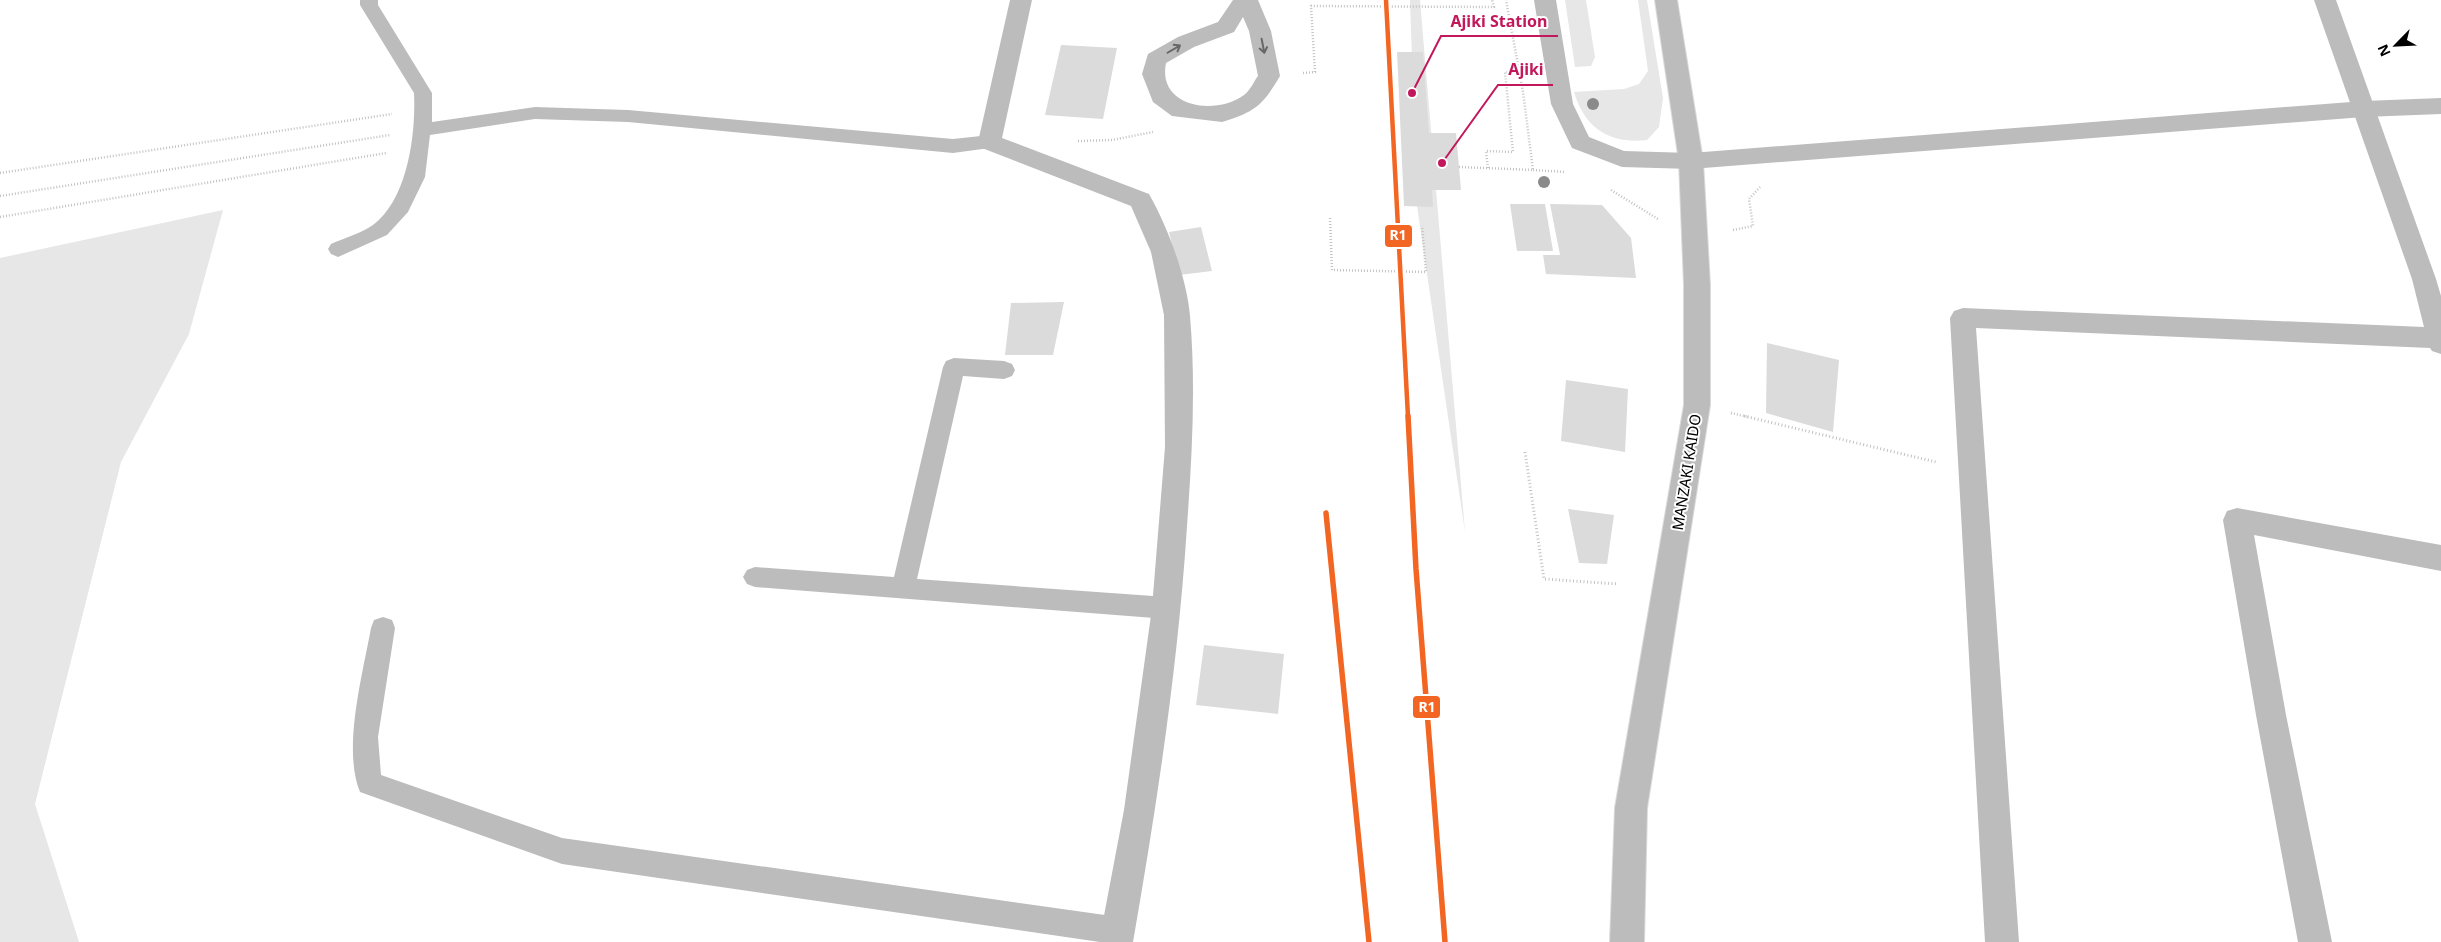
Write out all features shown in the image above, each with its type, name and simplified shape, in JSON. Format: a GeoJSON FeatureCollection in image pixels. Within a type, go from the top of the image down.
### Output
{"type":"FeatureCollection","features":[{"type":"Feature","properties":{"kind":"street"},"geometry":{"type":"LineString","coordinates":[[1021,0],[990,142],[1141,200],[1162,252],[1177,315],[1179,447],[1167,608],[1140,810],[1118,937]]}},
{"type":"Feature","properties":{"kind":"street"},"geometry":{"type":"LineString","coordinates":[[1246,0],[1260,31],[1269,76],[1253,100],[1222,114],[1180,110],[1160,97],[1153,74],[1156,59],[1186,42],[1226,27],[1246,0]]}},
{"type":"Feature","properties":{"kind":"street"},"geometry":{"type":"LineString","coordinates":[[1546,0],[1562,104],[1580,142],[1622,159],[1691,161],[2364,109],[2441,106]]}},
{"type":"Feature","properties":{"kind":"street","name":"MANZAKI KAIDO"},"geometry":{"type":"LineString","coordinates":[[1627,942],[1631,808],[1696,405],[1697,285],[1691,161],[1666,0]]}},
{"type":"Feature","properties":{"kind":"street"},"geometry":{"type":"LineString","coordinates":[[2002,942],[1963,318],[2440,341],[2424,279],[2325,0]]}},
{"type":"Feature","properties":{"kind":"street"},"geometry":{"type":"LineString","coordinates":[[2315,942],[2271,715],[2237,520],[2441,558]]}},
{"type":"Feature","properties":{"kind":"lane"},"geometry":{"type":"LineString","coordinates":[[338,250],[380,230],[401,208],[415,177],[424,109],[423,94],[368,5],[369,0]]}},
{"type":"Feature","properties":{"kind":"lane"},"geometry":{"type":"LineString","coordinates":[[419,139],[535,113],[637,117],[953,146],[990,142]]}},
{"type":"Feature","properties":{"kind":"lane"},"geometry":{"type":"LineString","coordinates":[[903,588],[954,367],[1004,370]]}},
{"type":"Feature","properties":{"kind":"lane"},"geometry":{"type":"LineString","coordinates":[[755,577],[1167,608]]}},
{"type":"Feature","properties":{"kind":"lane"},"geometry":{"type":"LineString","coordinates":[[382,628],[365,737],[369,783],[562,851],[1118,937]]}},
{"type":"Feature","properties":{"kind":"path"},"geometry":{"type":"LineString","coordinates":[[1269,76],[1316,72],[1311,6],[1494,7],[1492,0]]}},
{"type":"Feature","properties":{"kind":"path"},"geometry":{"type":"LineString","coordinates":[[1506,0],[1534,170]]}},
{"type":"Feature","properties":{"kind":"path"},"geometry":{"type":"LineString","coordinates":[[1488,168],[1486,151],[1513,152],[1505,72],[1519,73]]}},
{"type":"Feature","properties":{"kind":"path"},"geometry":{"type":"LineString","coordinates":[[1074,141],[1112,140],[1158,131],[1180,110]]}},
{"type":"Feature","properties":{"kind":"path"},"geometry":{"type":"LineString","coordinates":[[0,196],[419,139]]}},
{"type":"Feature","properties":{"kind":"path"},"geometry":{"type":"LineString","coordinates":[[0,217],[419,139]]}},
{"type":"Feature","properties":{"kind":"path"},"geometry":{"type":"LineString","coordinates":[[1459,167],[1561,170],[1569,174]]}},
{"type":"Feature","properties":{"kind":"path"},"geometry":{"type":"LineString","coordinates":[[1610,190],[1660,221]]}},
{"type":"Feature","properties":{"kind":"path"},"geometry":{"type":"LineString","coordinates":[[1330,218],[1332,270],[1426,272],[1422,226]]}},
{"type":"Feature","properties":{"kind":"path"},"geometry":{"type":"LineString","coordinates":[[1696,405],[1942,464]]}},
{"type":"Feature","properties":{"kind":"path"},"geometry":{"type":"LineString","coordinates":[[1525,452],[1544,579],[1618,584]]}},
{"type":"Feature","properties":{"kind":"shaded area"},"geometry":{"type":"Polygon","coordinates":[[[1410,0],[1420,0],[1465,532],[1417,206],[1410,0]]]}},
{"type":"Feature","properties":{"kind":"shaded area"},"geometry":{"type":"Polygon","coordinates":[[[1565,0],[1586,0],[1595,57],[1591,66],[1575,67],[1565,0]]]}},
{"type":"Feature","properties":{"kind":"shaded area"},"geometry":{"type":"Polygon","coordinates":[[[1638,0],[1647,0],[1663,98],[1659,127],[1647,140],[1634,141],[1611,136],[1592,125],[1579,105],[1574,92],[1624,89],[1639,84],[1648,71],[1638,0]]]}},
{"type":"Feature","properties":{"kind":"shaded area"},"geometry":{"type":"Polygon","coordinates":[[[223,210],[189,334],[121,462],[35,804],[79,942],[0,942],[0,258],[223,210]]]}},
{"type":"Feature","properties":{"kind":"building"},"geometry":{"type":"Polygon","coordinates":[[[1061,45],[1117,48],[1103,119],[1045,115],[1061,45]]]}},
{"type":"Feature","properties":{"kind":"building"},"geometry":{"type":"Polygon","coordinates":[[[1397,52],[1423,52],[1429,133],[1456,133],[1461,190],[1432,190],[1433,207],[1404,206],[1397,52]]]}},
{"type":"Feature","properties":{"kind":"building"},"geometry":{"type":"Polygon","coordinates":[[[1510,204],[1545,204],[1553,251],[1517,251],[1510,204]]]}},
{"type":"Feature","properties":{"kind":"building"},"geometry":{"type":"Polygon","coordinates":[[[1550,204],[1602,205],[1631,238],[1636,278],[1546,274],[1543,255],[1560,255],[1550,204]]]}},
{"type":"Feature","properties":{"kind":"building"},"geometry":{"type":"Polygon","coordinates":[[[1201,227],[1212,271],[1179,275],[1169,232],[1201,227]]]}},
{"type":"Feature","properties":{"kind":"building"},"geometry":{"type":"Polygon","coordinates":[[[1064,302],[1053,355],[1005,355],[1011,303],[1064,302]]]}},
{"type":"Feature","properties":{"kind":"building"},"geometry":{"type":"Polygon","coordinates":[[[1767,343],[1839,360],[1833,432],[1766,413],[1767,343]]]}},
{"type":"Feature","properties":{"kind":"building"},"geometry":{"type":"Polygon","coordinates":[[[1566,380],[1628,389],[1625,452],[1561,441],[1566,380]]]}},
{"type":"Feature","properties":{"kind":"building"},"geometry":{"type":"Polygon","coordinates":[[[1568,509],[1614,515],[1607,564],[1579,563],[1568,509]]]}},
{"type":"Feature","properties":{"kind":"building"},"geometry":{"type":"Polygon","coordinates":[[[1204,645],[1284,654],[1278,714],[1196,705],[1204,645]]]}},
{"type":"Feature","properties":{"kind":"railway"},"geometry":{"type":"LineString","coordinates":[[1326,513],[1369,942]]}},
{"type":"Feature","properties":{"kind":"railway"},"geometry":{"type":"LineString","coordinates":[[1443,925],[1446,942]]}},
{"type":"Feature","properties":{"kind":"transit line","name":"R1"},"geometry":{"type":"LineString","coordinates":[[1386,0],[1416,569],[1445,942]]}},
{"type":"Feature","properties":{"kind":"transit line","name":"R1"},"geometry":{"type":"LineString","coordinates":[[1326,513],[1369,942]]}},
{"type":"Feature","properties":{"kind":"place","name":"Ajiki Station"},"geometry":{"type":"Point","coordinates":[1412,93]}},
{"type":"Feature","properties":{"kind":"place","name":"Ajiki"},"geometry":{"type":"Point","coordinates":[1442,163]}}]}
